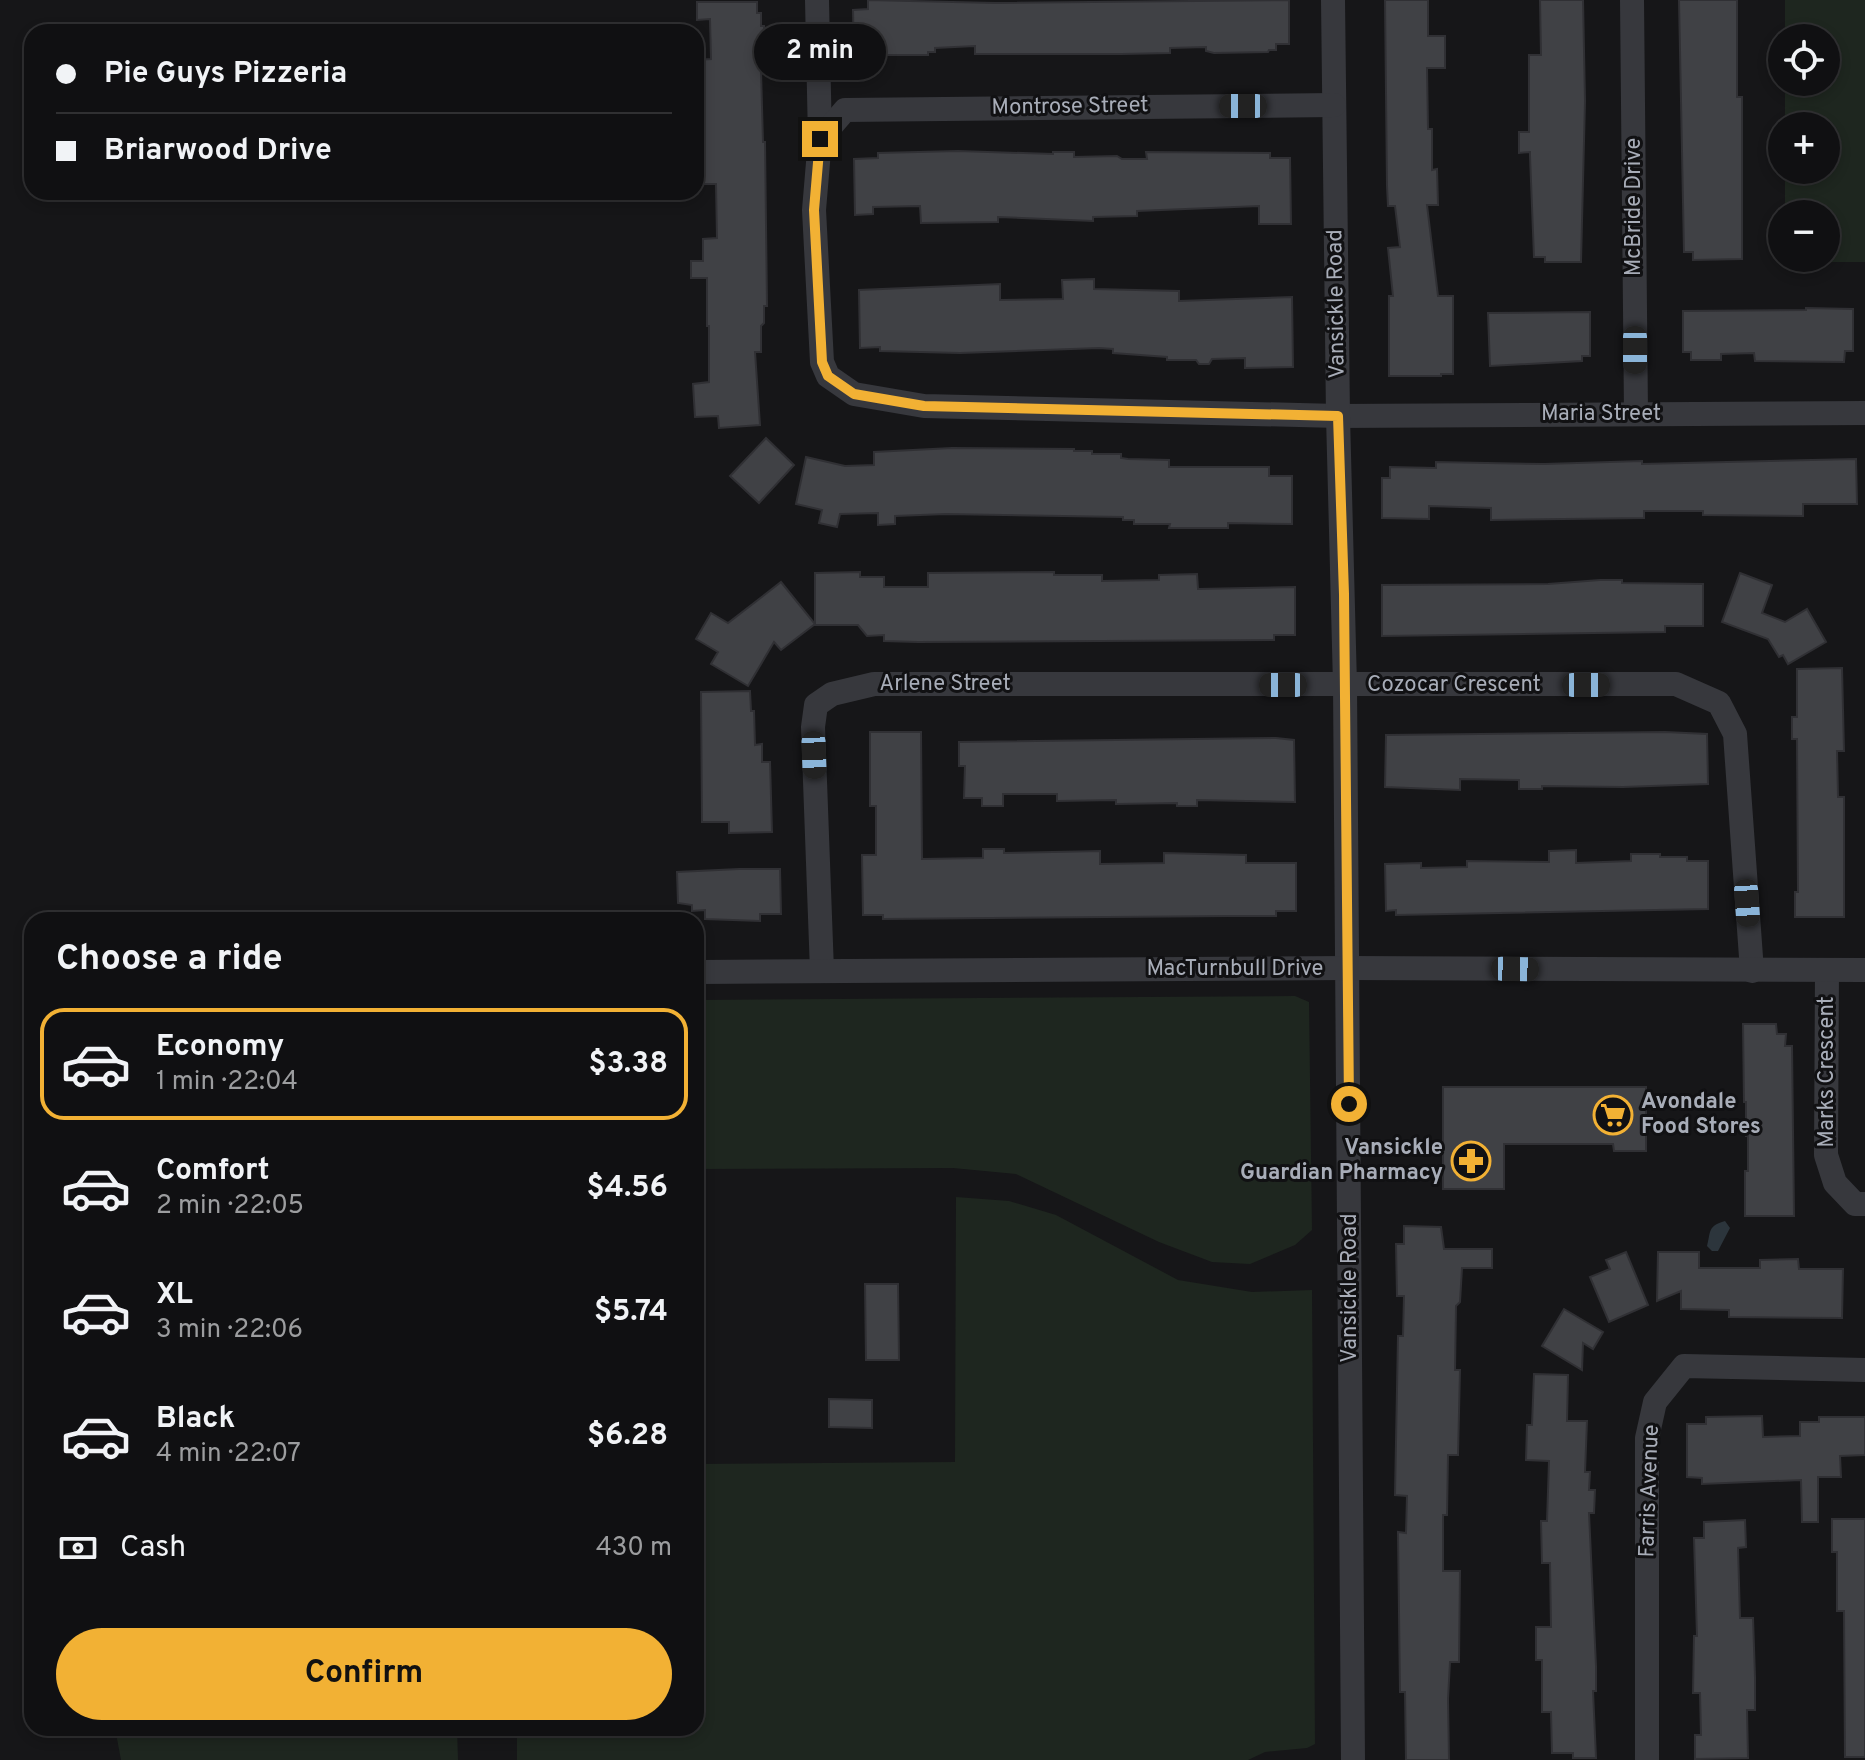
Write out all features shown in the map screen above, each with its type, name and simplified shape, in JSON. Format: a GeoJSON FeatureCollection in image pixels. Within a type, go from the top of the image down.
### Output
{"type":"FeatureCollection","features":[{"type":"Feature","properties":{"kind":"street","name":"Maria Street"},"geometry":{"type":"LineString","coordinates":[[817,0],[820,139],[814,210],[822,362],[828,376],[854,394],[924,406],[1338,416],[1865,413]]}},
{"type":"Feature","properties":{"kind":"street","name":"Vansickle Road"},"geometry":{"type":"LineString","coordinates":[[1333,0],[1345,685],[1353,1760]]}},
{"type":"Feature","properties":{"kind":"street","name":"McBride Drive"},"geometry":{"type":"LineString","coordinates":[[1632,0],[1636,413]]}},
{"type":"Feature","properties":{"kind":"street","name":"Montrose Street"},"geometry":{"type":"LineString","coordinates":[[820,139],[845,110],[1334,105]]}},
{"type":"Feature","properties":{"kind":"street","name":"Arlene Street"},"geometry":{"type":"LineString","coordinates":[[822,971],[813,727],[816,705],[832,694],[874,684],[1345,685]]}},
{"type":"Feature","properties":{"kind":"street","name":"Cozocar Crescent"},"geometry":{"type":"LineString","coordinates":[[1345,685],[1676,684],[1719,703],[1735,734],[1752,971]]}},
{"type":"Feature","properties":{"kind":"street","name":"MacTurnbull Drive"},"geometry":{"type":"LineString","coordinates":[[704,972],[1348,968],[1865,970]]}},
{"type":"Feature","properties":{"kind":"street","name":"Marks Crescent"},"geometry":{"type":"LineString","coordinates":[[1827,970],[1826,1155],[1835,1183],[1855,1204],[1865,1204]]}},
{"type":"Feature","properties":{"kind":"street","name":"Farris Avenue"},"geometry":{"type":"LineString","coordinates":[[1647,1760],[1647,1438],[1655,1402],[1684,1366],[1865,1370]]}},
{"type":"Feature","properties":{"kind":"shaded area"},"geometry":{"type":"Polygon","coordinates":[[[1785,0],[1865,0],[1865,262],[1840,262],[1840,200],[1785,200],[1785,184],[1840,184],[1840,112],[1785,112],[1785,96],[1840,96],[1840,24],[1785,24],[1785,0]]]}},
{"type":"Feature","properties":{"kind":"shaded area"},"geometry":{"type":"Polygon","coordinates":[[[1295,996],[1309,1002],[1312,1230],[1295,1245],[1250,1264],[1212,1262],[1159,1242],[1016,1174],[953,1168],[704,1169],[704,1000],[1295,996]]]}},
{"type":"Feature","properties":{"kind":"shaded area"},"geometry":{"type":"Polygon","coordinates":[[[956,1197],[1009,1201],[1056,1215],[1178,1280],[1252,1292],[1312,1290],[1315,1744],[1307,1748],[1265,1752],[1248,1760],[517,1760],[517,1736],[704,1736],[704,1464],[955,1462],[956,1197]]]}},
{"type":"Feature","properties":{"kind":"shaded area"},"geometry":{"type":"Polygon","coordinates":[[[1725,1221],[1730,1228],[1718,1251],[1712,1251],[1707,1246],[1711,1230],[1725,1221]]]}},
{"type":"Feature","properties":{"kind":"shaded area"},"geometry":{"type":"Polygon","coordinates":[[[116,1736],[457,1736],[458,1760],[121,1760],[116,1736]]]}},
{"type":"Feature","properties":{"kind":"building"},"geometry":{"type":"Polygon","coordinates":[[[868,0],[995,3],[1289,0],[1289,44],[1276,44],[1276,50],[1268,52],[1214,53],[1206,51],[1206,47],[1170,48],[1170,53],[975,54],[975,46],[935,48],[935,52],[928,52],[928,55],[854,55],[853,10],[868,9],[868,0]]]}},
{"type":"Feature","properties":{"kind":"building"},"geometry":{"type":"Polygon","coordinates":[[[1385,0],[1428,0],[1428,36],[1445,36],[1445,68],[1427,68],[1428,129],[1432,129],[1432,170],[1437,169],[1438,205],[1427,205],[1438,296],[1453,296],[1453,374],[1441,376],[1389,376],[1389,296],[1393,296],[1388,248],[1400,247],[1395,206],[1388,206],[1385,0]]]}},
{"type":"Feature","properties":{"kind":"building"},"geometry":{"type":"Polygon","coordinates":[[[1540,0],[1583,0],[1585,101],[1581,262],[1545,262],[1545,257],[1534,257],[1530,152],[1519,153],[1519,132],[1529,132],[1529,55],[1541,55],[1540,0]]]}},
{"type":"Feature","properties":{"kind":"building"},"geometry":{"type":"Polygon","coordinates":[[[1679,0],[1737,0],[1737,97],[1742,97],[1742,259],[1693,260],[1693,252],[1684,252],[1679,0]]]}},
{"type":"Feature","properties":{"kind":"building"},"geometry":{"type":"Polygon","coordinates":[[[697,2],[757,2],[757,13],[761,13],[761,26],[764,26],[765,71],[761,71],[767,306],[764,306],[764,323],[761,326],[761,352],[755,352],[760,425],[719,428],[718,416],[695,417],[693,384],[709,382],[709,326],[707,278],[691,278],[691,261],[703,261],[703,239],[717,238],[716,184],[704,184],[704,59],[711,59],[710,19],[697,20],[697,2]]]}},
{"type":"Feature","properties":{"kind":"building"},"geometry":{"type":"Polygon","coordinates":[[[1074,152],[1074,157],[1117,156],[1122,159],[1147,159],[1146,152],[1270,153],[1270,158],[1290,158],[1291,224],[1259,224],[1259,206],[1137,211],[1137,216],[1093,217],[1093,221],[998,217],[998,222],[921,223],[920,206],[873,207],[873,214],[855,215],[854,159],[878,158],[878,153],[1074,152]]]}},
{"type":"Feature","properties":{"kind":"building"},"geometry":{"type":"Polygon","coordinates":[[[1094,279],[1094,289],[1179,291],[1179,301],[1292,297],[1293,367],[1245,368],[1245,358],[1212,359],[1209,364],[1199,364],[1196,360],[1167,360],[1167,357],[1113,353],[1113,349],[1099,348],[960,353],[860,348],[859,290],[1000,284],[1000,300],[1063,299],[1062,280],[1094,279]]]}},
{"type":"Feature","properties":{"kind":"building"},"geometry":{"type":"Polygon","coordinates":[[[1853,309],[1853,351],[1845,351],[1844,362],[1755,361],[1754,353],[1721,354],[1721,360],[1691,360],[1691,352],[1683,352],[1683,311],[1853,309]]]}},
{"type":"Feature","properties":{"kind":"building"},"geometry":{"type":"Polygon","coordinates":[[[1590,312],[1590,356],[1582,356],[1582,361],[1490,366],[1488,313],[1590,312]]]}},
{"type":"Feature","properties":{"kind":"building"},"geometry":{"type":"Polygon","coordinates":[[[766,438],[794,465],[759,503],[730,476],[766,438]]]}},
{"type":"Feature","properties":{"kind":"building"},"geometry":{"type":"Polygon","coordinates":[[[952,448],[1074,449],[1092,451],[1092,454],[1121,454],[1121,458],[1128,459],[1169,460],[1169,467],[1269,467],[1269,476],[1292,476],[1292,524],[1228,523],[1228,528],[1169,528],[1170,524],[1134,524],[1134,520],[1123,520],[1123,517],[946,514],[895,516],[895,524],[878,525],[878,513],[840,514],[837,527],[819,523],[822,510],[796,504],[806,457],[845,466],[874,465],[874,452],[952,448]]]}},
{"type":"Feature","properties":{"kind":"building"},"geometry":{"type":"Polygon","coordinates":[[[1856,459],[1857,504],[1803,504],[1803,516],[1644,511],[1644,518],[1491,520],[1491,508],[1429,506],[1429,519],[1382,518],[1382,478],[1390,478],[1390,467],[1436,468],[1436,462],[1544,464],[1642,461],[1642,464],[1856,459]]]}},
{"type":"Feature","properties":{"kind":"building"},"geometry":{"type":"Polygon","coordinates":[[[860,572],[860,577],[884,577],[884,587],[928,587],[928,573],[1054,572],[1054,575],[1102,575],[1102,581],[1159,580],[1159,575],[1197,574],[1198,589],[1295,587],[1295,635],[1274,635],[1274,640],[918,642],[884,641],[884,635],[867,636],[858,625],[815,625],[815,573],[860,572]]]}},
{"type":"Feature","properties":{"kind":"building"},"geometry":{"type":"Polygon","coordinates":[[[1740,573],[1772,585],[1762,613],[1785,622],[1807,609],[1826,642],[1788,664],[1783,655],[1779,657],[1768,639],[1722,622],[1740,573]]]}},
{"type":"Feature","properties":{"kind":"building"},"geometry":{"type":"Polygon","coordinates":[[[1600,580],[1703,584],[1703,626],[1665,626],[1665,632],[1382,636],[1382,585],[1548,584],[1600,580]]]}},
{"type":"Feature","properties":{"kind":"building"},"geometry":{"type":"Polygon","coordinates":[[[781,582],[815,624],[781,650],[774,642],[748,686],[711,664],[718,652],[696,639],[711,613],[728,623],[781,582]]]}},
{"type":"Feature","properties":{"kind":"building"},"geometry":{"type":"Polygon","coordinates":[[[1842,668],[1844,751],[1837,751],[1838,797],[1844,797],[1844,917],[1795,917],[1795,892],[1798,892],[1797,739],[1792,739],[1792,717],[1797,717],[1797,669],[1842,668]]]}},
{"type":"Feature","properties":{"kind":"building"},"geometry":{"type":"Polygon","coordinates":[[[750,691],[755,745],[762,744],[762,762],[770,762],[772,832],[729,833],[729,822],[702,822],[701,692],[750,691]]]}},
{"type":"Feature","properties":{"kind":"building"},"geometry":{"type":"Polygon","coordinates":[[[870,732],[921,732],[922,859],[983,858],[983,849],[1004,849],[1004,853],[1100,851],[1100,864],[1164,863],[1164,853],[1246,855],[1246,863],[1296,863],[1296,911],[1276,911],[1276,916],[883,919],[883,915],[863,915],[862,855],[876,855],[876,806],[870,806],[870,732]]]}},
{"type":"Feature","properties":{"kind":"building"},"geometry":{"type":"Polygon","coordinates":[[[1707,734],[1708,784],[1519,789],[1519,780],[1460,779],[1460,790],[1385,787],[1386,735],[1707,734]]]}},
{"type":"Feature","properties":{"kind":"building"},"geometry":{"type":"Polygon","coordinates":[[[1294,740],[1295,802],[1197,800],[1197,806],[1177,806],[1177,803],[1116,804],[1116,800],[1057,801],[1057,794],[1003,794],[1003,806],[982,806],[982,798],[964,798],[965,766],[959,766],[959,742],[1294,740]]]}},
{"type":"Feature","properties":{"kind":"building"},"geometry":{"type":"Polygon","coordinates":[[[1576,850],[1576,863],[1631,861],[1631,854],[1660,854],[1660,857],[1687,857],[1687,861],[1708,861],[1708,909],[1396,915],[1396,910],[1386,911],[1385,864],[1421,863],[1421,868],[1467,867],[1467,861],[1549,862],[1549,851],[1576,850]]]}},
{"type":"Feature","properties":{"kind":"building"},"geometry":{"type":"Polygon","coordinates":[[[780,869],[781,914],[760,914],[760,921],[705,919],[705,910],[692,911],[692,905],[678,903],[677,872],[780,869]]]}},
{"type":"Feature","properties":{"kind":"building"},"geometry":{"type":"Polygon","coordinates":[[[1743,1024],[1776,1024],[1777,1034],[1786,1034],[1785,1046],[1792,1046],[1794,1216],[1745,1216],[1748,1136],[1744,1102],[1743,1024]]]}},
{"type":"Feature","properties":{"kind":"building"},"geometry":{"type":"Polygon","coordinates":[[[1443,1087],[1646,1087],[1646,1151],[1614,1151],[1613,1144],[1504,1144],[1504,1189],[1443,1189],[1443,1087]]]}},
{"type":"Feature","properties":{"kind":"building"},"geometry":{"type":"Polygon","coordinates":[[[1404,1226],[1441,1227],[1444,1249],[1492,1249],[1492,1268],[1462,1268],[1460,1302],[1456,1306],[1455,1370],[1460,1370],[1458,1455],[1448,1455],[1447,1515],[1443,1515],[1443,1571],[1460,1571],[1459,1662],[1450,1662],[1449,1760],[1406,1760],[1405,1692],[1400,1692],[1398,1532],[1406,1533],[1407,1496],[1395,1495],[1398,1336],[1403,1336],[1404,1296],[1397,1296],[1396,1244],[1404,1244],[1404,1226]]]}},
{"type":"Feature","properties":{"kind":"building"},"geometry":{"type":"Polygon","coordinates":[[[1626,1252],[1648,1305],[1609,1322],[1590,1277],[1610,1269],[1606,1260],[1626,1252]]]}},
{"type":"Feature","properties":{"kind":"building"},"geometry":{"type":"Polygon","coordinates":[[[1658,1252],[1699,1252],[1699,1268],[1760,1268],[1760,1260],[1798,1259],[1799,1269],[1843,1269],[1842,1318],[1729,1317],[1729,1310],[1681,1309],[1681,1291],[1657,1301],[1658,1252]]]}},
{"type":"Feature","properties":{"kind":"building"},"geometry":{"type":"Polygon","coordinates":[[[865,1284],[898,1284],[899,1360],[866,1360],[865,1284]]]}},
{"type":"Feature","properties":{"kind":"building"},"geometry":{"type":"Polygon","coordinates":[[[1564,1309],[1603,1332],[1593,1349],[1583,1343],[1582,1370],[1542,1346],[1564,1309]]]}},
{"type":"Feature","properties":{"kind":"building"},"geometry":{"type":"Polygon","coordinates":[[[1534,1374],[1568,1375],[1567,1421],[1587,1421],[1585,1472],[1590,1472],[1589,1490],[1595,1490],[1594,1513],[1589,1513],[1596,1666],[1596,1691],[1593,1691],[1596,1758],[1573,1758],[1573,1753],[1552,1753],[1551,1712],[1542,1712],[1542,1660],[1536,1660],[1536,1627],[1551,1627],[1550,1563],[1542,1563],[1541,1521],[1547,1521],[1549,1461],[1526,1460],[1527,1425],[1532,1425],[1534,1374]]]}},
{"type":"Feature","properties":{"kind":"building"},"geometry":{"type":"Polygon","coordinates":[[[829,1399],[872,1400],[872,1428],[829,1427],[829,1399]]]}},
{"type":"Feature","properties":{"kind":"building"},"geometry":{"type":"Polygon","coordinates":[[[1762,1416],[1763,1437],[1800,1436],[1800,1422],[1819,1422],[1819,1417],[1865,1417],[1865,1455],[1840,1456],[1841,1477],[1818,1477],[1818,1522],[1802,1522],[1801,1480],[1702,1484],[1702,1478],[1687,1477],[1687,1424],[1706,1424],[1706,1417],[1762,1416]]]}},
{"type":"Feature","properties":{"kind":"building"},"geometry":{"type":"Polygon","coordinates":[[[1832,1519],[1865,1519],[1865,1757],[1845,1757],[1844,1611],[1837,1611],[1837,1552],[1832,1552],[1832,1519]]]}},
{"type":"Feature","properties":{"kind":"building"},"geometry":{"type":"Polygon","coordinates":[[[1745,1520],[1746,1547],[1738,1548],[1740,1618],[1753,1618],[1755,1677],[1755,1710],[1747,1710],[1748,1758],[1695,1759],[1695,1735],[1701,1735],[1700,1693],[1693,1693],[1694,1636],[1697,1636],[1694,1538],[1704,1538],[1704,1522],[1745,1520]]]}},
{"type":"Feature","properties":{"kind":"place","name":"Avondale Food Stores"},"geometry":{"type":"Point","coordinates":[1613,1115]}},
{"type":"Feature","properties":{"kind":"place","name":"Vansickle Guardian Pharmacy"},"geometry":{"type":"Point","coordinates":[1471,1161]}},
{"type":"Feature","properties":{"kind":"route"},"geometry":{"type":"LineString","coordinates":[[820,139],[814,210],[822,362],[828,376],[854,394],[924,406],[1338,416],[1344,594],[1349,1104]]}}]}
